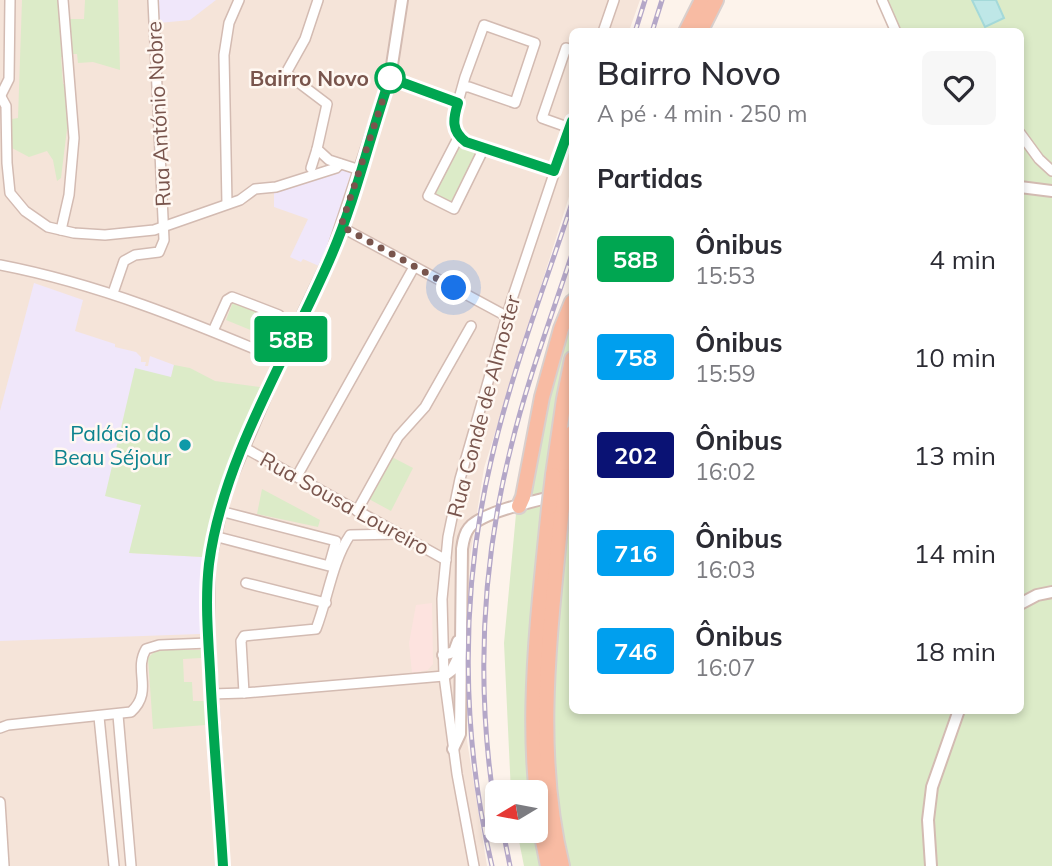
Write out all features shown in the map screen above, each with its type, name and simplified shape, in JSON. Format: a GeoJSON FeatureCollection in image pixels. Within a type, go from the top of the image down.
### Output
{"type":"FeatureCollection","features":[{"type":"Feature","properties":{"kind":"highway"},"geometry":{"type":"LineString","coordinates":[[687,28],[702,0]]}},
{"type":"Feature","properties":{"kind":"highway"},"geometry":{"type":"LineString","coordinates":[[702,28],[716,0]]}},
{"type":"Feature","properties":{"kind":"highway"},"geometry":{"type":"LineString","coordinates":[[519,506],[542,397],[569,310]]}},
{"type":"Feature","properties":{"kind":"highway"},"geometry":{"type":"LineString","coordinates":[[548,866],[533,774],[532,704],[556,508],[564,399],[569,374]]}},
{"type":"Feature","properties":{"kind":"highway"},"geometry":{"type":"LineString","coordinates":[[559,475],[569,443]]}},
{"type":"Feature","properties":{"kind":"highway"},"geometry":{"type":"LineString","coordinates":[[556,508],[545,704],[547,773],[553,831],[562,866]]}},
{"type":"Feature","properties":{"kind":"street"},"geometry":{"type":"LineString","coordinates":[[10,0],[9,79],[0,95],[6,106],[10,193],[24,211],[48,227],[105,235],[163,228],[240,200],[255,190],[276,187],[336,168],[340,164]]}},
{"type":"Feature","properties":{"kind":"street"},"geometry":{"type":"LineString","coordinates":[[61,230],[69,195],[74,138],[63,0]]}},
{"type":"Feature","properties":{"kind":"street","name":"Rua António Nobre"},"geometry":{"type":"LineString","coordinates":[[153,0],[163,228]]}},
{"type":"Feature","properties":{"kind":"street"},"geometry":{"type":"LineString","coordinates":[[227,204],[224,55],[229,23],[239,0]]}},
{"type":"Feature","properties":{"kind":"street"},"geometry":{"type":"LineString","coordinates":[[311,168],[327,104],[286,74],[305,39],[318,0]]}},
{"type":"Feature","properties":{"kind":"street"},"geometry":{"type":"LineString","coordinates":[[223,866],[208,643],[208,585],[214,536],[243,447],[332,253],[356,169],[390,78],[402,0]]}},
{"type":"Feature","properties":{"kind":"street"},"geometry":{"type":"LineString","coordinates":[[604,28],[614,0]]}},
{"type":"Feature","properties":{"kind":"street"},"geometry":{"type":"LineString","coordinates":[[882,0],[894,28]]}},
{"type":"Feature","properties":{"kind":"street"},"geometry":{"type":"LineString","coordinates":[[463,88],[469,87],[515,103],[535,43],[484,25],[463,88],[458,103],[453,120],[459,136],[466,142],[554,171]]}},
{"type":"Feature","properties":{"kind":"street"},"geometry":{"type":"LineString","coordinates":[[569,49],[566,48],[541,118],[569,124]]}},
{"type":"Feature","properties":{"kind":"street"},"geometry":{"type":"LineString","coordinates":[[390,78],[458,103]]}},
{"type":"Feature","properties":{"kind":"street","name":"Rua Conde de Almoster"},"geometry":{"type":"LineString","coordinates":[[474,866],[453,749],[444,676],[442,599],[446,560],[458,489],[508,317],[569,130]]}},
{"type":"Feature","properties":{"kind":"street"},"geometry":{"type":"LineString","coordinates":[[459,136],[428,196],[454,209],[484,148]]}},
{"type":"Feature","properties":{"kind":"street"},"geometry":{"type":"LineString","coordinates":[[1024,138],[1052,171]]}},
{"type":"Feature","properties":{"kind":"street"},"geometry":{"type":"LineString","coordinates":[[317,149],[328,160],[356,169]]}},
{"type":"Feature","properties":{"kind":"street"},"geometry":{"type":"LineString","coordinates":[[1024,188],[1052,191]]}},
{"type":"Feature","properties":{"kind":"street"},"geometry":{"type":"LineString","coordinates":[[341,226],[508,317]]}},
{"type":"Feature","properties":{"kind":"street"},"geometry":{"type":"LineString","coordinates":[[113,293],[124,261],[135,255],[159,252],[164,240],[163,228]]}},
{"type":"Feature","properties":{"kind":"street"},"geometry":{"type":"LineString","coordinates":[[0,265],[70,280],[113,293],[281,360]]}},
{"type":"Feature","properties":{"kind":"street"},"geometry":{"type":"LineString","coordinates":[[297,476],[414,267]]}},
{"type":"Feature","properties":{"kind":"street"},"geometry":{"type":"LineString","coordinates":[[213,331],[227,300],[232,297],[279,315]]}},
{"type":"Feature","properties":{"kind":"street"},"geometry":{"type":"LineString","coordinates":[[357,510],[398,437],[425,407],[471,326]]}},
{"type":"Feature","properties":{"kind":"street","name":"Rua Sousa Loureiro"},"geometry":{"type":"LineString","coordinates":[[243,447],[446,560]]}},
{"type":"Feature","properties":{"kind":"street"},"geometry":{"type":"LineString","coordinates":[[453,749],[460,734],[462,549],[465,536],[471,526],[486,517],[569,493]]}},
{"type":"Feature","properties":{"kind":"street"},"geometry":{"type":"LineString","coordinates":[[214,536],[329,566],[336,541],[220,511]]}},
{"type":"Feature","properties":{"kind":"street"},"geometry":{"type":"LineString","coordinates":[[240,693],[241,641],[244,636],[316,629],[340,550],[350,535],[398,534]]}},
{"type":"Feature","properties":{"kind":"street"},"geometry":{"type":"LineString","coordinates":[[246,583],[326,603]]}},
{"type":"Feature","properties":{"kind":"street"},"geometry":{"type":"LineString","coordinates":[[1024,602],[1037,595],[1052,592]]}},
{"type":"Feature","properties":{"kind":"street"},"geometry":{"type":"LineString","coordinates":[[443,655],[454,652],[461,628]]}},
{"type":"Feature","properties":{"kind":"street"},"geometry":{"type":"LineString","coordinates":[[0,728],[131,712],[142,697],[142,660],[146,649],[159,645],[208,643]]}},
{"type":"Feature","properties":{"kind":"street"},"geometry":{"type":"LineString","coordinates":[[211,694],[444,676],[455,666],[461,650]]}},
{"type":"Feature","properties":{"kind":"street"},"geometry":{"type":"LineString","coordinates":[[212,710],[219,700],[240,693]]}},
{"type":"Feature","properties":{"kind":"street"},"geometry":{"type":"LineString","coordinates":[[930,866],[928,820],[932,787],[958,714]]}},
{"type":"Feature","properties":{"kind":"street"},"geometry":{"type":"LineString","coordinates":[[118,715],[131,866]]}},
{"type":"Feature","properties":{"kind":"street"},"geometry":{"type":"LineString","coordinates":[[99,717],[114,866]]}},
{"type":"Feature","properties":{"kind":"street"},"geometry":{"type":"LineString","coordinates":[[104,751],[106,743],[112,739],[119,742],[121,750]]}},
{"type":"Feature","properties":{"kind":"street"},"geometry":{"type":"LineString","coordinates":[[0,802],[5,866]]}},
{"type":"Feature","properties":{"kind":"shaded area"},"geometry":{"type":"Polygon","coordinates":[[[0,0],[640,0],[630,28],[569,28],[569,197],[484,468],[470,557],[465,728],[487,866],[0,866],[0,0]]]}},
{"type":"Feature","properties":{"kind":"shaded area"},"geometry":{"type":"Polygon","coordinates":[[[158,0],[216,0],[190,20],[159,23],[158,0]]]}},
{"type":"Feature","properties":{"kind":"shaded area"},"geometry":{"type":"Polygon","coordinates":[[[340,168],[351,172],[336,224],[319,266],[290,257],[308,219],[274,207],[274,189],[340,168]]]}},
{"type":"Feature","properties":{"kind":"shaded area"},"geometry":{"type":"Polygon","coordinates":[[[34,283],[83,300],[75,331],[115,344],[115,347],[136,352],[141,357],[141,362],[146,362],[145,366],[148,366],[150,356],[174,365],[130,553],[203,557],[200,634],[0,641],[0,411],[34,283]]]}},
{"type":"Feature","properties":{"kind":"shaded area"},"geometry":{"type":"Polygon","coordinates":[[[432,603],[433,664],[428,670],[412,673],[409,643],[416,605],[432,603]]]}},
{"type":"Feature","properties":{"kind":"green space"},"geometry":{"type":"Polygon","coordinates":[[[22,0],[60,0],[66,56],[61,57],[63,84],[68,85],[71,128],[67,129],[61,178],[57,181],[53,160],[47,151],[29,157],[12,148],[12,119],[18,118],[22,0]]]}},
{"type":"Feature","properties":{"kind":"green space"},"geometry":{"type":"Polygon","coordinates":[[[85,0],[118,0],[120,70],[93,62],[78,63],[77,54],[72,54],[69,19],[84,19],[85,0]]]}},
{"type":"Feature","properties":{"kind":"green space"},"geometry":{"type":"Polygon","coordinates":[[[881,0],[1052,0],[1052,866],[524,866],[520,844],[548,844],[548,780],[510,780],[504,643],[516,514],[550,348],[569,292],[569,714],[1024,714],[1024,28],[895,28],[881,0]]]}},
{"type":"Feature","properties":{"kind":"green space"},"geometry":{"type":"Polygon","coordinates":[[[457,143],[479,153],[456,202],[449,204],[436,196],[434,189],[457,143]]]}},
{"type":"Feature","properties":{"kind":"green space"},"geometry":{"type":"Polygon","coordinates":[[[233,302],[287,324],[277,347],[261,341],[263,335],[226,320],[233,302]]]}},
{"type":"Feature","properties":{"kind":"green space"},"geometry":{"type":"Polygon","coordinates":[[[174,365],[190,368],[215,381],[260,387],[227,470],[203,557],[129,553],[141,505],[105,496],[135,368],[171,377],[174,365]]]}},
{"type":"Feature","properties":{"kind":"green space"},"geometry":{"type":"Polygon","coordinates":[[[390,456],[413,468],[391,511],[367,498],[390,456]]]}},
{"type":"Feature","properties":{"kind":"green space"},"geometry":{"type":"Polygon","coordinates":[[[262,489],[320,520],[318,527],[257,514],[262,489]]]}},
{"type":"Feature","properties":{"kind":"green space"},"geometry":{"type":"Polygon","coordinates":[[[156,650],[201,650],[201,658],[183,659],[184,682],[192,682],[193,701],[204,701],[206,725],[153,729],[148,658],[156,650]]]}},
{"type":"Feature","properties":{"kind":"water"},"geometry":{"type":"Polygon","coordinates":[[[972,0],[996,0],[1004,18],[985,27],[972,0]]]}},
{"type":"Feature","properties":{"kind":"railway"},"geometry":{"type":"LineString","coordinates":[[636,28],[645,0]]}},
{"type":"Feature","properties":{"kind":"railway"},"geometry":{"type":"LineString","coordinates":[[653,28],[662,0]]}},
{"type":"Feature","properties":{"kind":"railway"},"geometry":{"type":"LineString","coordinates":[[492,866],[474,766],[470,715],[468,664],[474,561],[481,511],[499,428],[569,212]]}},
{"type":"Feature","properties":{"kind":"railway"},"geometry":{"type":"LineString","coordinates":[[491,780],[484,681],[487,587],[493,540],[517,422],[569,263]]}},
{"type":"Feature","properties":{"kind":"railway"},"geometry":{"type":"LineString","coordinates":[[506,844],[510,866]]}},
{"type":"Feature","properties":{"kind":"bus line","name":"58B"},"geometry":{"type":"LineString","coordinates":[[223,866],[207,613],[209,564],[214,536],[225,492],[240,455],[332,253],[390,78],[458,103],[453,125],[461,139],[466,142],[554,171],[569,129]]}},
{"type":"Feature","properties":{"kind":"place","name":"Bairro Novo"},"geometry":{"type":"Point","coordinates":[390,78]}},
{"type":"Feature","properties":{"kind":"place","name":"Palácio do Beau Séjour"},"geometry":{"type":"Point","coordinates":[185,445]}},
{"type":"Feature","properties":{"kind":"route"},"geometry":{"type":"LineString","coordinates":[[390,78],[341,226],[454,288]]}}]}
